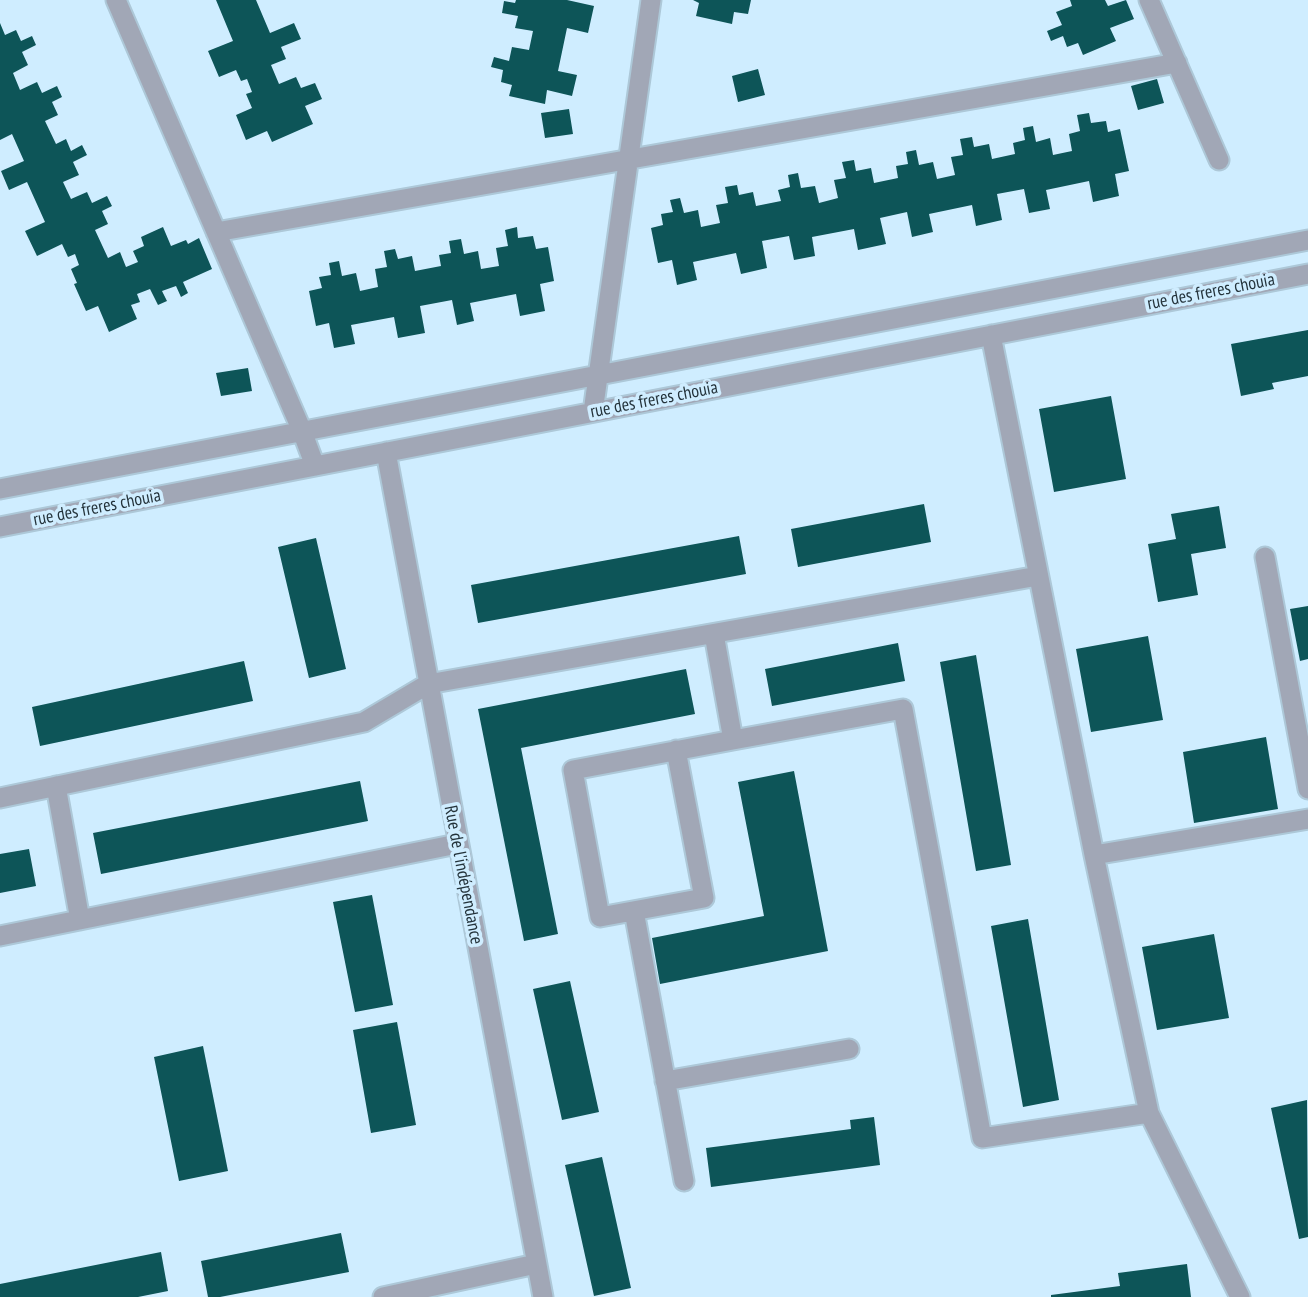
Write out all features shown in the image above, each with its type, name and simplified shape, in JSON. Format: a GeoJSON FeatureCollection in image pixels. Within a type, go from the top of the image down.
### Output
{"type":"FeatureCollection","features":[{"type":"Feature","properties":{"kind":"street"},"geometry":{"type":"LineString","coordinates":[[116,0],[315,466]]}},
{"type":"Feature","properties":{"kind":"street"},"geometry":{"type":"LineString","coordinates":[[593,412],[651,0]]}},
{"type":"Feature","properties":{"kind":"street"},"geometry":{"type":"LineString","coordinates":[[1149,0],[1219,160]]}},
{"type":"Feature","properties":{"kind":"street"},"geometry":{"type":"LineString","coordinates":[[216,232],[1177,63]]}},
{"type":"Feature","properties":{"kind":"street"},"geometry":{"type":"LineString","coordinates":[[0,489],[1308,240]]}},
{"type":"Feature","properties":{"kind":"street","name":"rue des freres chouia"},"geometry":{"type":"LineString","coordinates":[[0,527],[1308,274]]}},
{"type":"Feature","properties":{"kind":"street"},"geometry":{"type":"LineString","coordinates":[[990,335],[1094,855],[1149,1113],[1240,1297]]}},
{"type":"Feature","properties":{"kind":"street","name":"Rue de l'indépendance"},"geometry":{"type":"LineString","coordinates":[[386,452],[542,1297]]}},
{"type":"Feature","properties":{"kind":"street"},"geometry":{"type":"LineString","coordinates":[[1265,557],[1308,789]]}},
{"type":"Feature","properties":{"kind":"street"},"geometry":{"type":"LineString","coordinates":[[0,798],[364,722],[428,684],[1038,576]]}},
{"type":"Feature","properties":{"kind":"street"},"geometry":{"type":"LineString","coordinates":[[715,634],[733,740]]}},
{"type":"Feature","properties":{"kind":"street"},"geometry":{"type":"LineString","coordinates":[[676,750],[704,898],[600,917],[573,770],[676,750],[903,709],[982,1138],[1149,1113]]}},
{"type":"Feature","properties":{"kind":"street"},"geometry":{"type":"LineString","coordinates":[[56,786],[80,920]]}},
{"type":"Feature","properties":{"kind":"street"},"geometry":{"type":"LineString","coordinates":[[1094,855],[1308,818]]}},
{"type":"Feature","properties":{"kind":"street"},"geometry":{"type":"LineString","coordinates":[[0,936],[457,844]]}},
{"type":"Feature","properties":{"kind":"street"},"geometry":{"type":"LineString","coordinates":[[634,911],[684,1181]]}},
{"type":"Feature","properties":{"kind":"street"},"geometry":{"type":"LineString","coordinates":[[665,1081],[849,1049]]}},
{"type":"Feature","properties":{"kind":"street"},"geometry":{"type":"LineString","coordinates":[[383,1297],[537,1265]]}},
{"type":"Feature","properties":{"kind":"building"},"geometry":{"type":"Polygon","coordinates":[[[216,0],[256,0],[270,33],[294,23],[301,39],[281,47],[286,59],[271,65],[279,84],[296,77],[301,88],[315,83],[322,99],[305,106],[313,124],[272,142],[267,131],[246,140],[236,115],[252,108],[246,94],[252,92],[247,79],[241,81],[236,70],[219,77],[208,51],[233,41],[216,0]]]}},
{"type":"Feature","properties":{"kind":"building"},"geometry":{"type":"Polygon","coordinates":[[[516,0],[567,0],[594,6],[588,33],[567,28],[558,71],[577,75],[572,96],[547,90],[545,104],[509,96],[512,85],[501,82],[503,70],[491,67],[494,57],[509,61],[512,47],[529,50],[533,31],[515,28],[518,16],[502,13],[504,1],[515,3],[516,0]]]}},
{"type":"Feature","properties":{"kind":"building"},"geometry":{"type":"Polygon","coordinates":[[[693,0],[751,0],[748,14],[734,12],[732,24],[696,16],[699,3],[693,0]]]}},
{"type":"Feature","properties":{"kind":"building"},"geometry":{"type":"Polygon","coordinates":[[[1070,0],[1105,0],[1108,6],[1126,0],[1134,19],[1110,28],[1116,41],[1083,55],[1078,43],[1067,47],[1063,36],[1051,41],[1047,31],[1062,25],[1056,12],[1072,6],[1070,0]]]}},
{"type":"Feature","properties":{"kind":"building"},"geometry":{"type":"Polygon","coordinates":[[[0,23],[5,35],[16,30],[21,41],[32,36],[36,45],[22,52],[28,65],[13,73],[20,90],[37,82],[42,93],[57,86],[62,97],[52,102],[58,115],[45,121],[56,144],[66,139],[71,151],[82,145],[87,155],[73,162],[79,175],[63,182],[71,199],[87,192],[92,203],[107,196],[112,206],[102,211],[108,224],[95,230],[108,258],[120,252],[126,267],[138,262],[133,251],[144,246],[141,237],[163,227],[171,246],[186,240],[188,244],[199,238],[212,269],[183,282],[188,293],[181,297],[176,286],[162,291],[167,301],[158,305],[150,289],[137,294],[140,302],[131,305],[137,319],[109,332],[98,306],[86,311],[74,284],[77,283],[71,269],[79,265],[75,254],[68,257],[62,244],[37,256],[25,231],[45,222],[27,182],[9,190],[1,171],[24,161],[12,134],[0,140],[0,23]]]}},
{"type":"Feature","properties":{"kind":"building"},"geometry":{"type":"Polygon","coordinates":[[[758,69],[765,95],[738,102],[732,76],[758,69]]]}},
{"type":"Feature","properties":{"kind":"building"},"geometry":{"type":"Polygon","coordinates":[[[1157,79],[1164,103],[1138,110],[1131,86],[1157,79]]]}},
{"type":"Feature","properties":{"kind":"building"},"geometry":{"type":"Polygon","coordinates":[[[569,109],[573,134],[545,138],[541,113],[569,109]]]}},
{"type":"Feature","properties":{"kind":"building"},"geometry":{"type":"Polygon","coordinates":[[[1089,113],[1091,123],[1106,121],[1108,132],[1120,129],[1129,171],[1115,174],[1119,196],[1093,202],[1089,181],[1046,190],[1050,209],[1029,213],[1024,189],[997,194],[1002,220],[976,226],[972,205],[929,214],[933,232],[912,237],[907,212],[880,218],[886,244],[858,250],[854,229],[812,237],[815,256],[794,260],[789,236],[762,241],[767,268],[741,274],[736,253],[693,262],[697,280],[677,285],[672,260],[658,263],[651,228],[663,225],[661,214],[673,212],[670,200],[680,198],[684,213],[698,210],[701,227],[720,223],[716,205],[728,203],[725,187],[737,185],[739,195],[753,192],[756,206],[781,201],[778,190],[790,187],[788,175],[798,173],[801,188],[815,186],[819,203],[838,198],[834,180],[846,178],[842,162],[854,160],[856,171],[871,168],[874,183],[898,178],[896,166],[908,164],[906,152],[916,150],[919,165],[933,162],[937,179],[955,175],[951,157],[963,155],[960,139],[972,137],[974,147],[989,144],[992,159],[1015,154],[1013,143],[1025,140],[1023,128],[1033,126],[1036,142],[1050,138],[1053,155],[1072,151],[1069,134],[1080,131],[1077,115],[1089,113]]]}},
{"type":"Feature","properties":{"kind":"building"},"geometry":{"type":"Polygon","coordinates":[[[517,227],[518,238],[533,236],[536,249],[548,247],[554,281],[540,284],[545,311],[520,316],[516,294],[470,303],[474,321],[457,325],[452,300],[420,306],[425,333],[398,338],[394,317],[351,325],[355,344],[334,348],[329,323],[316,326],[309,291],[322,288],[319,277],[331,275],[329,263],[339,261],[342,276],[356,273],[360,291],[378,287],[375,269],[387,267],[384,251],[395,249],[398,259],[412,256],[415,271],[441,266],[439,255],[451,253],[449,241],[461,239],[464,254],[478,251],[481,269],[499,266],[496,248],[508,246],[505,230],[517,227]]]}},
{"type":"Feature","properties":{"kind":"building"},"geometry":{"type":"Polygon","coordinates":[[[1308,330],[1308,376],[1272,383],[1274,389],[1241,396],[1231,344],[1308,330]]]}},
{"type":"Feature","properties":{"kind":"building"},"geometry":{"type":"Polygon","coordinates":[[[248,368],[252,391],[221,396],[216,373],[248,368]]]}},
{"type":"Feature","properties":{"kind":"building"},"geometry":{"type":"Polygon","coordinates":[[[1111,396],[1126,479],[1054,492],[1039,409],[1111,396]]]}},
{"type":"Feature","properties":{"kind":"building"},"geometry":{"type":"Polygon","coordinates":[[[924,504],[931,542],[798,567],[791,529],[924,504]]]}},
{"type":"Feature","properties":{"kind":"building"},"geometry":{"type":"Polygon","coordinates":[[[1219,506],[1226,548],[1191,554],[1198,595],[1158,602],[1148,544],[1176,539],[1171,514],[1219,506]]]}},
{"type":"Feature","properties":{"kind":"building"},"geometry":{"type":"Polygon","coordinates":[[[739,536],[746,574],[478,623],[471,585],[739,536]]]}},
{"type":"Feature","properties":{"kind":"building"},"geometry":{"type":"Polygon","coordinates":[[[316,538],[346,669],[309,678],[278,547],[316,538]]]}},
{"type":"Feature","properties":{"kind":"building"},"geometry":{"type":"Polygon","coordinates":[[[1308,606],[1308,659],[1300,661],[1290,609],[1308,606]]]}},
{"type":"Feature","properties":{"kind":"building"},"geometry":{"type":"Polygon","coordinates":[[[1148,636],[1163,720],[1091,732],[1076,649],[1148,636]]]}},
{"type":"Feature","properties":{"kind":"building"},"geometry":{"type":"Polygon","coordinates":[[[898,643],[905,681],[772,706],[765,669],[898,643]]]}},
{"type":"Feature","properties":{"kind":"building"},"geometry":{"type":"Polygon","coordinates":[[[976,655],[1011,865],[976,871],[940,662],[976,655]]]}},
{"type":"Feature","properties":{"kind":"building"},"geometry":{"type":"Polygon","coordinates":[[[244,661],[253,701],[40,746],[32,707],[244,661]]]}},
{"type":"Feature","properties":{"kind":"building"},"geometry":{"type":"Polygon","coordinates":[[[686,669],[695,714],[521,748],[558,934],[524,941],[478,709],[686,669]]]}},
{"type":"Feature","properties":{"kind":"building"},"geometry":{"type":"Polygon","coordinates":[[[1266,737],[1278,809],[1194,823],[1183,752],[1266,737]]]}},
{"type":"Feature","properties":{"kind":"building"},"geometry":{"type":"Polygon","coordinates":[[[794,771],[828,951],[660,984],[652,938],[764,916],[738,782],[794,771]]]}},
{"type":"Feature","properties":{"kind":"building"},"geometry":{"type":"Polygon","coordinates":[[[360,781],[368,821],[101,874],[93,833],[360,781]]]}},
{"type":"Feature","properties":{"kind":"building"},"geometry":{"type":"Polygon","coordinates":[[[29,849],[36,886],[0,893],[0,854],[29,849]]]}},
{"type":"Feature","properties":{"kind":"building"},"geometry":{"type":"Polygon","coordinates":[[[372,895],[393,1005],[355,1012],[333,902],[372,895]]]}},
{"type":"Feature","properties":{"kind":"building"},"geometry":{"type":"Polygon","coordinates":[[[1028,919],[1059,1100],[1023,1107],[991,926],[1028,919]]]}},
{"type":"Feature","properties":{"kind":"building"},"geometry":{"type":"Polygon","coordinates":[[[1214,934],[1229,1018],[1157,1030],[1142,947],[1214,934]]]}},
{"type":"Feature","properties":{"kind":"building"},"geometry":{"type":"Polygon","coordinates":[[[570,981],[599,1112],[562,1120],[533,989],[570,981]]]}},
{"type":"Feature","properties":{"kind":"building"},"geometry":{"type":"Polygon","coordinates":[[[397,1022],[416,1125],[371,1133],[353,1030],[397,1022]]]}},
{"type":"Feature","properties":{"kind":"building"},"geometry":{"type":"Polygon","coordinates":[[[203,1046],[228,1171],[179,1181],[154,1057],[203,1046]]]}},
{"type":"Feature","properties":{"kind":"building"},"geometry":{"type":"Polygon","coordinates":[[[1307,1100],[1308,1237],[1299,1239],[1271,1108],[1307,1100]]]}},
{"type":"Feature","properties":{"kind":"building"},"geometry":{"type":"Polygon","coordinates":[[[874,1117],[880,1165],[711,1187],[706,1148],[851,1129],[850,1120],[874,1117]]]}},
{"type":"Feature","properties":{"kind":"building"},"geometry":{"type":"Polygon","coordinates":[[[602,1157],[631,1288],[594,1296],[565,1165],[602,1157]]]}},
{"type":"Feature","properties":{"kind":"building"},"geometry":{"type":"Polygon","coordinates":[[[341,1233],[349,1272],[208,1297],[201,1261],[341,1233]]]}},
{"type":"Feature","properties":{"kind":"building"},"geometry":{"type":"Polygon","coordinates":[[[161,1252],[168,1291],[138,1297],[0,1297],[0,1284],[161,1252]]]}},
{"type":"Feature","properties":{"kind":"building"},"geometry":{"type":"Polygon","coordinates":[[[1187,1264],[1191,1297],[1051,1297],[1120,1286],[1118,1273],[1187,1264]]]}}]}
